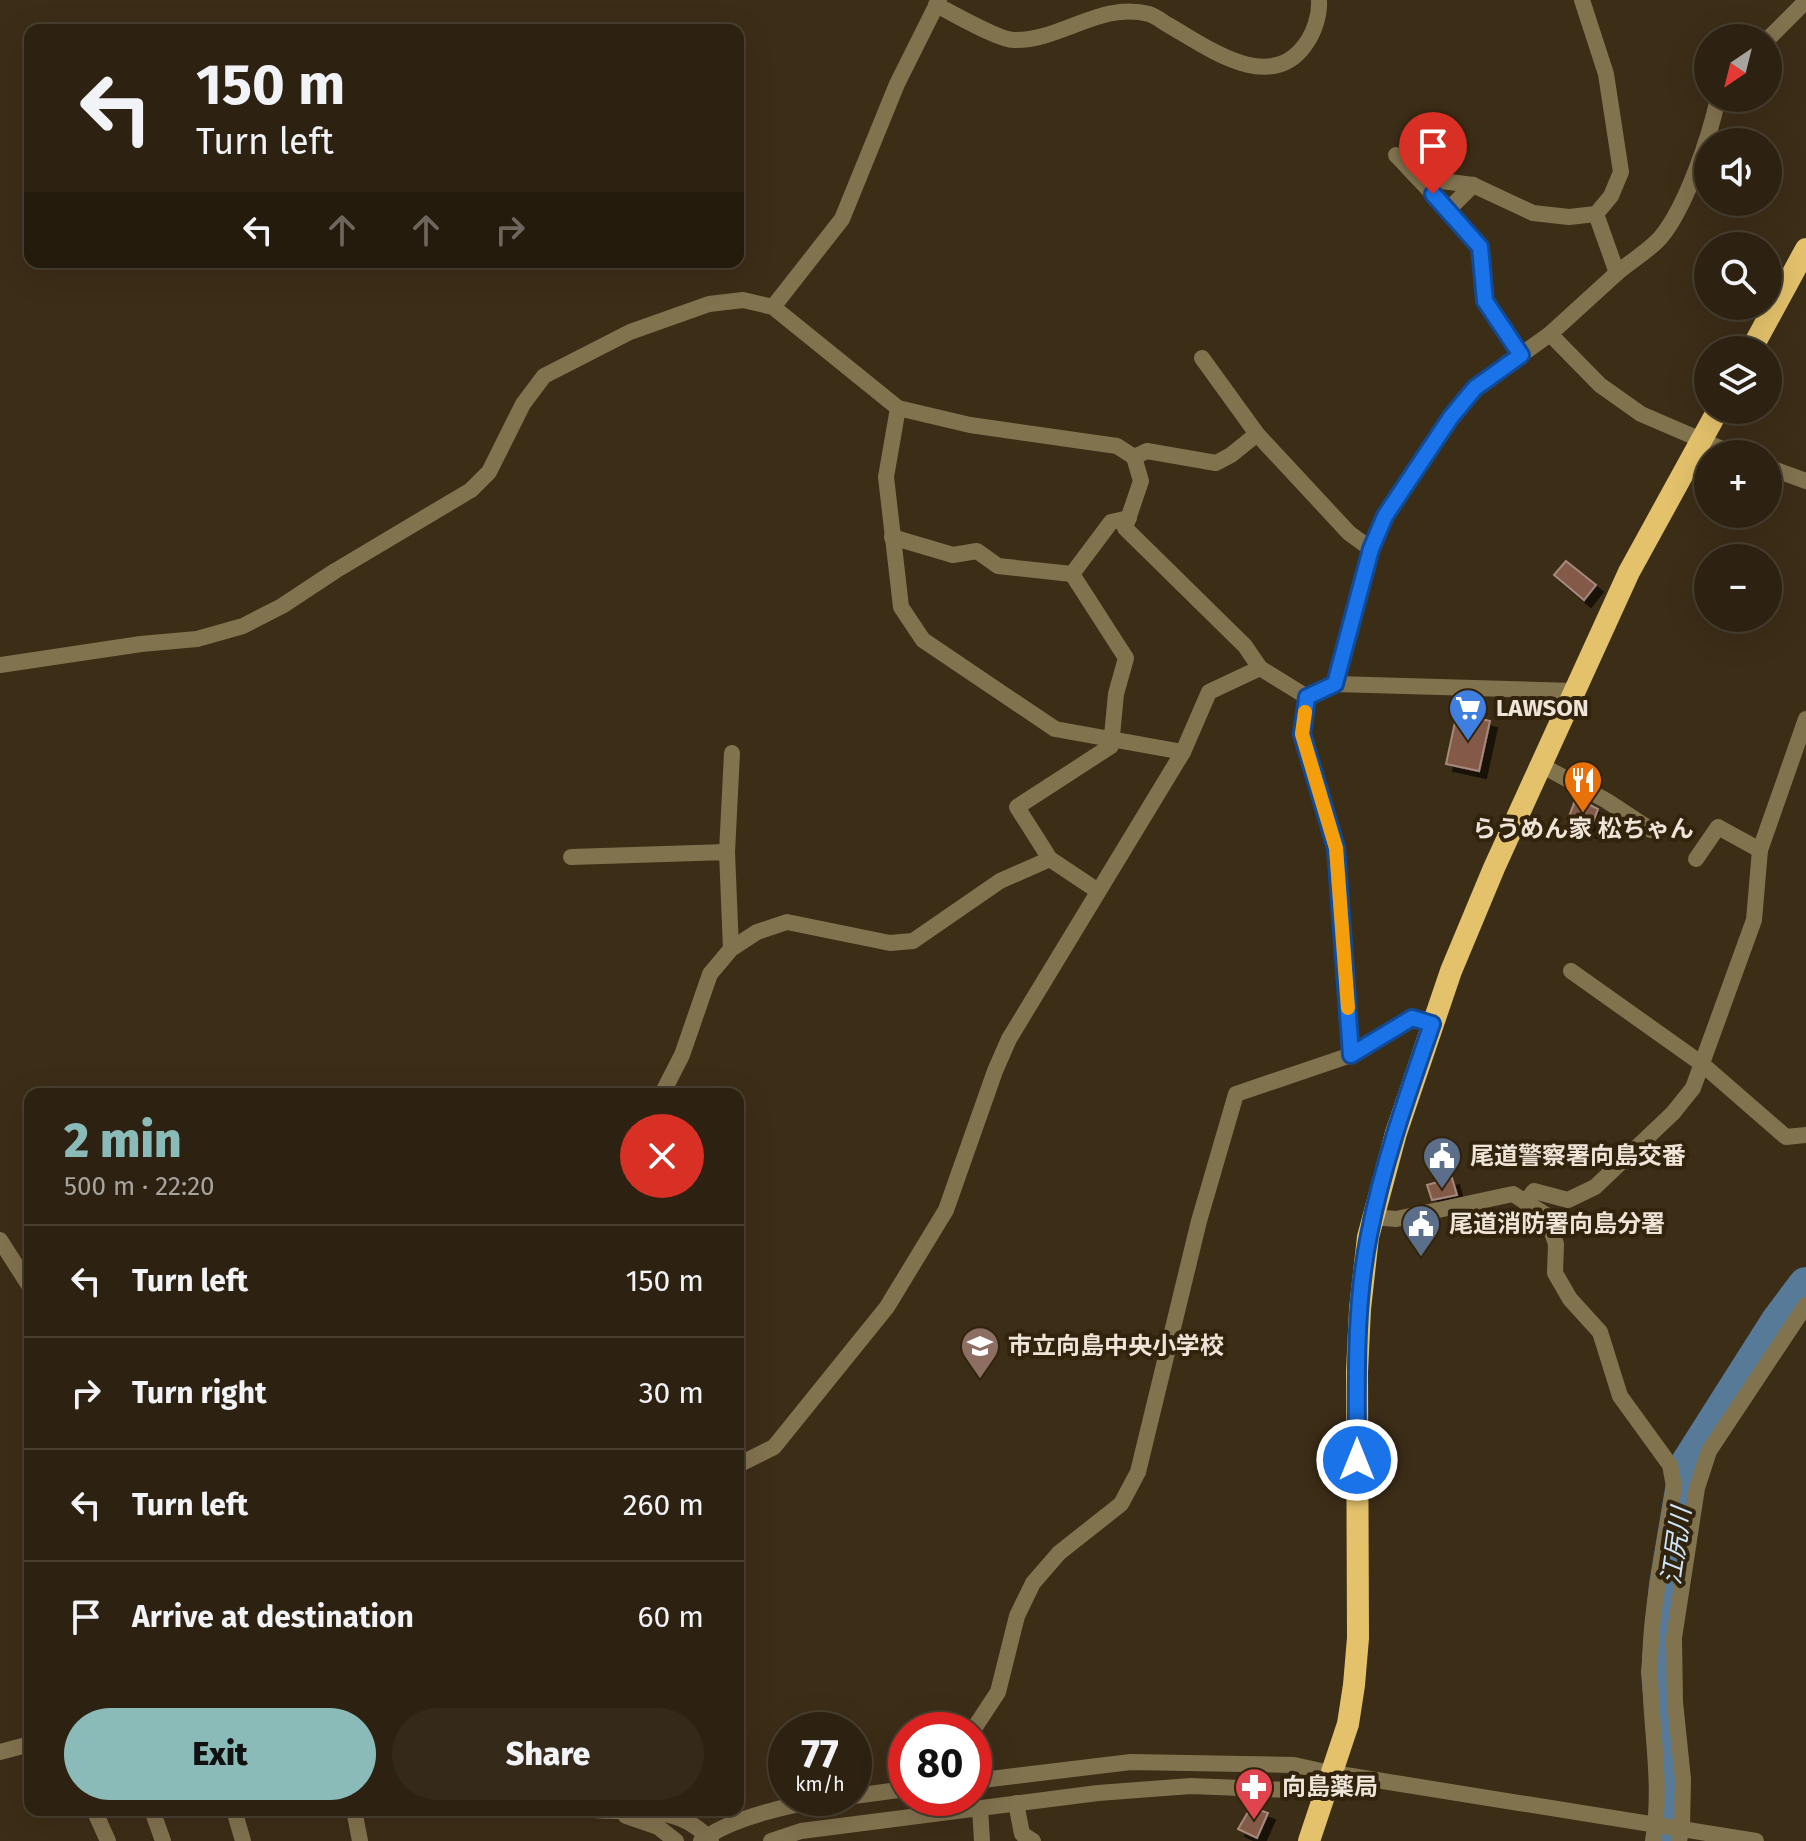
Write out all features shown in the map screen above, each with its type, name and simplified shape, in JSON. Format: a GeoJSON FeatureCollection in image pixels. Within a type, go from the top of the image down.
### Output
{"type":"FeatureCollection","features":[{"type":"Feature","properties":{"kind":"highway"},"geometry":{"type":"LineString","coordinates":[[1759,336],[1804,257]]}},
{"type":"Feature","properties":{"kind":"highway"},"geometry":{"type":"LineString","coordinates":[[1309,1841],[1348,1724],[1358,1638],[1357,1372],[1360,1309],[1373,1217],[1396,1133],[1432,1024],[1494,868],[1629,572],[1710,424]]}},
{"type":"Feature","properties":{"kind":"street"},"geometry":{"type":"LineString","coordinates":[[773,307],[842,219],[897,84],[938,3],[1011,40],[1045,37],[1107,13],[1150,14],[1233,62],[1270,67],[1296,58],[1311,37],[1320,9],[1319,0]]}},
{"type":"Feature","properties":{"kind":"street"},"geometry":{"type":"LineString","coordinates":[[1418,178],[1473,185],[1533,213],[1569,217],[1596,214],[1611,196],[1621,172],[1606,74],[1582,0]]}},
{"type":"Feature","properties":{"kind":"street"},"geometry":{"type":"LineString","coordinates":[[1782,25],[1806,1]]}},
{"type":"Feature","properties":{"kind":"street"},"geometry":{"type":"LineString","coordinates":[[1335,684],[1371,549],[1385,516],[1451,417],[1475,388],[1550,334],[1661,237],[1679,206],[1710,136],[1715,112]]}},
{"type":"Feature","properties":{"kind":"street"},"geometry":{"type":"LineString","coordinates":[[1396,155],[1480,247],[1485,301],[1521,355]]}},
{"type":"Feature","properties":{"kind":"street"},"geometry":{"type":"LineString","coordinates":[[1448,210],[1473,185]]}},
{"type":"Feature","properties":{"kind":"street"},"geometry":{"type":"LineString","coordinates":[[1596,214],[1617,273]]}},
{"type":"Feature","properties":{"kind":"street"},"geometry":{"type":"LineString","coordinates":[[0,665],[197,639],[243,626],[282,606],[471,490],[489,472],[523,404],[544,376],[630,332],[709,304],[743,300],[773,307],[898,408],[970,425],[1117,446],[1134,457],[1141,481],[1125,528],[1245,646],[1260,668],[1307,697]]}},
{"type":"Feature","properties":{"kind":"street"},"geometry":{"type":"LineString","coordinates":[[1550,334],[1600,385],[1641,414],[1702,439]]}},
{"type":"Feature","properties":{"kind":"street"},"geometry":{"type":"LineString","coordinates":[[1202,358],[1257,434],[1349,533],[1371,549]]}},
{"type":"Feature","properties":{"kind":"street"},"geometry":{"type":"LineString","coordinates":[[898,408],[886,477],[892,537],[901,607],[923,640],[1055,729],[1183,752]]}},
{"type":"Feature","properties":{"kind":"street"},"geometry":{"type":"LineString","coordinates":[[1134,457],[1147,451],[1216,463],[1257,434]]}},
{"type":"Feature","properties":{"kind":"street"},"geometry":{"type":"LineString","coordinates":[[1782,472],[1806,481]]}},
{"type":"Feature","properties":{"kind":"street"},"geometry":{"type":"LineString","coordinates":[[1072,574],[1111,522],[1129,518]]}},
{"type":"Feature","properties":{"kind":"street"},"geometry":{"type":"LineString","coordinates":[[892,537],[953,555],[977,551],[998,566],[1072,574]]}},
{"type":"Feature","properties":{"kind":"street"},"geometry":{"type":"LineString","coordinates":[[1072,574],[1126,658],[1116,694],[1114,740],[1111,746],[1017,807],[1050,859],[1098,891]]}},
{"type":"Feature","properties":{"kind":"street"},"geometry":{"type":"LineString","coordinates":[[744,1462],[774,1447],[887,1307],[946,1210],[1009,1039],[1183,752],[1209,692],[1260,668]]}},
{"type":"Feature","properties":{"kind":"street"},"geometry":{"type":"LineString","coordinates":[[1307,697],[1335,684],[1574,691]]}},
{"type":"Feature","properties":{"kind":"street"},"geometry":{"type":"LineString","coordinates":[[1307,697],[1302,734],[1336,848],[1351,1055]]}},
{"type":"Feature","properties":{"kind":"street"},"geometry":{"type":"LineString","coordinates":[[1525,1202],[1534,1191],[1568,1200],[1595,1187],[1673,1113],[1693,1088],[1754,920],[1760,850],[1806,719]]}},
{"type":"Feature","properties":{"kind":"street"},"geometry":{"type":"LineString","coordinates":[[731,949],[727,852],[732,753]]}},
{"type":"Feature","properties":{"kind":"street"},"geometry":{"type":"LineString","coordinates":[[1541,765],[1607,801],[1651,830]]}},
{"type":"Feature","properties":{"kind":"street"},"geometry":{"type":"LineString","coordinates":[[1696,859],[1718,827],[1760,850]]}},
{"type":"Feature","properties":{"kind":"street"},"geometry":{"type":"LineString","coordinates":[[571,857],[727,852]]}},
{"type":"Feature","properties":{"kind":"street"},"geometry":{"type":"LineString","coordinates":[[665,1088],[682,1055],[710,974],[731,949],[757,932],[787,922],[890,943],[913,941],[1000,881],[1050,859]]}},
{"type":"Feature","properties":{"kind":"street"},"geometry":{"type":"LineString","coordinates":[[1571,971],[1702,1064],[1786,1137],[1806,1135]]}},
{"type":"Feature","properties":{"kind":"street"},"geometry":{"type":"LineString","coordinates":[[985,1712],[998,1692],[1017,1616],[1033,1583],[1059,1553],[1121,1504],[1138,1472],[1199,1221],[1236,1094],[1351,1055],[1412,1018],[1432,1024]]}},
{"type":"Feature","properties":{"kind":"street"},"geometry":{"type":"LineString","coordinates":[[1373,1217],[1396,1219],[1513,1194],[1546,1215],[1556,1244],[1555,1273],[1570,1299],[1600,1332],[1620,1396],[1670,1465],[1674,1486],[1650,1666],[1657,1785],[1671,1828]]}},
{"type":"Feature","properties":{"kind":"street"},"geometry":{"type":"LineString","coordinates":[[0,1240],[24,1278]]}},
{"type":"Feature","properties":{"kind":"street"},"geometry":{"type":"LineString","coordinates":[[1653,1841],[1671,1828],[1683,1779],[1675,1702],[1674,1638],[1697,1488],[1709,1451],[1806,1305]]}},
{"type":"Feature","properties":{"kind":"street"},"geometry":{"type":"LineString","coordinates":[[0,1752],[24,1746]]}},
{"type":"Feature","properties":{"kind":"street"},"geometry":{"type":"LineString","coordinates":[[992,1779],[1131,1762],[1294,1765],[1706,1836],[1756,1841]]}},
{"type":"Feature","properties":{"kind":"street"},"geometry":{"type":"LineString","coordinates":[[992,1806],[1098,1793],[1191,1786],[1289,1790],[1333,1773]]}},
{"type":"Feature","properties":{"kind":"street"},"geometry":{"type":"LineString","coordinates":[[1016,1803],[1022,1834],[1033,1841]]}},
{"type":"Feature","properties":{"kind":"street"},"geometry":{"type":"LineString","coordinates":[[676,1816],[706,1839],[768,1812]]}},
{"type":"Feature","properties":{"kind":"street"},"geometry":{"type":"LineString","coordinates":[[97,1816],[108,1841]]}},
{"type":"Feature","properties":{"kind":"street"},"geometry":{"type":"LineString","coordinates":[[154,1816],[163,1841]]}},
{"type":"Feature","properties":{"kind":"street"},"geometry":{"type":"LineString","coordinates":[[236,1816],[243,1841]]}},
{"type":"Feature","properties":{"kind":"street"},"geometry":{"type":"LineString","coordinates":[[355,1816],[360,1841]]}},
{"type":"Feature","properties":{"kind":"street"},"geometry":{"type":"LineString","coordinates":[[628,1816],[658,1827],[676,1841]]}},
{"type":"Feature","properties":{"kind":"street"},"geometry":{"type":"LineString","coordinates":[[771,1841],[801,1831],[888,1816]]}},
{"type":"Feature","properties":{"kind":"street"},"geometry":{"type":"LineString","coordinates":[[980,1816],[982,1841]]}},
{"type":"Feature","properties":{"kind":"building"},"geometry":{"type":"Polygon","coordinates":[[[1566,561],[1596,585],[1584,600],[1554,575],[1566,561]]]}},
{"type":"Feature","properties":{"kind":"building"},"geometry":{"type":"Polygon","coordinates":[[[1457,713],[1490,721],[1479,771],[1446,764],[1457,713]]]}},
{"type":"Feature","properties":{"kind":"building","name":"らうめん家 松ちゃん"},"geometry":{"type":"Polygon","coordinates":[[[1576,798],[1598,809],[1590,831],[1567,822],[1576,798]]]}},
{"type":"Feature","properties":{"kind":"building"},"geometry":{"type":"Polygon","coordinates":[[[1452,1178],[1457,1195],[1432,1200],[1427,1185],[1452,1178]]]}},
{"type":"Feature","properties":{"kind":"building","name":"向島薬局"},"geometry":{"type":"Polygon","coordinates":[[[1251,1807],[1268,1813],[1257,1838],[1238,1829],[1251,1807]]]}},
{"type":"Feature","properties":{"kind":"waterway","name":"江尻川"},"geometry":{"type":"LineString","coordinates":[[1667,1841],[1671,1801],[1659,1672],[1667,1585],[1687,1466],[1779,1321],[1806,1285]]}},
{"type":"Feature","properties":{"kind":"slow traffic"},"geometry":{"type":"LineString","coordinates":[[1305,712],[1302,734],[1336,848],[1348,1008]]}},
{"type":"Feature","properties":{"kind":"place","name":"LAWSON"},"geometry":{"type":"Point","coordinates":[1468,742]}},
{"type":"Feature","properties":{"kind":"place","name":"らうめん家 松ちゃん"},"geometry":{"type":"Point","coordinates":[1583,814]}},
{"type":"Feature","properties":{"kind":"place","name":"尾道警察署向島交番"},"geometry":{"type":"Point","coordinates":[1442,1190]}},
{"type":"Feature","properties":{"kind":"place","name":"尾道消防署向島分署"},"geometry":{"type":"Point","coordinates":[1421,1258]}},
{"type":"Feature","properties":{"kind":"place","name":"市立向島中央小学校"},"geometry":{"type":"Point","coordinates":[980,1380]}},
{"type":"Feature","properties":{"kind":"place","name":"向島薬局"},"geometry":{"type":"Point","coordinates":[1254,1821]}},
{"type":"Feature","properties":{"kind":"route"},"geometry":{"type":"LineString","coordinates":[[1357,1460],[1360,1309],[1368,1237],[1396,1133],[1432,1024],[1412,1018],[1351,1055],[1336,848],[1302,734],[1307,697],[1335,684],[1371,549],[1385,516],[1451,417],[1475,388],[1521,355],[1485,301],[1480,247],[1433,194]]}}]}
